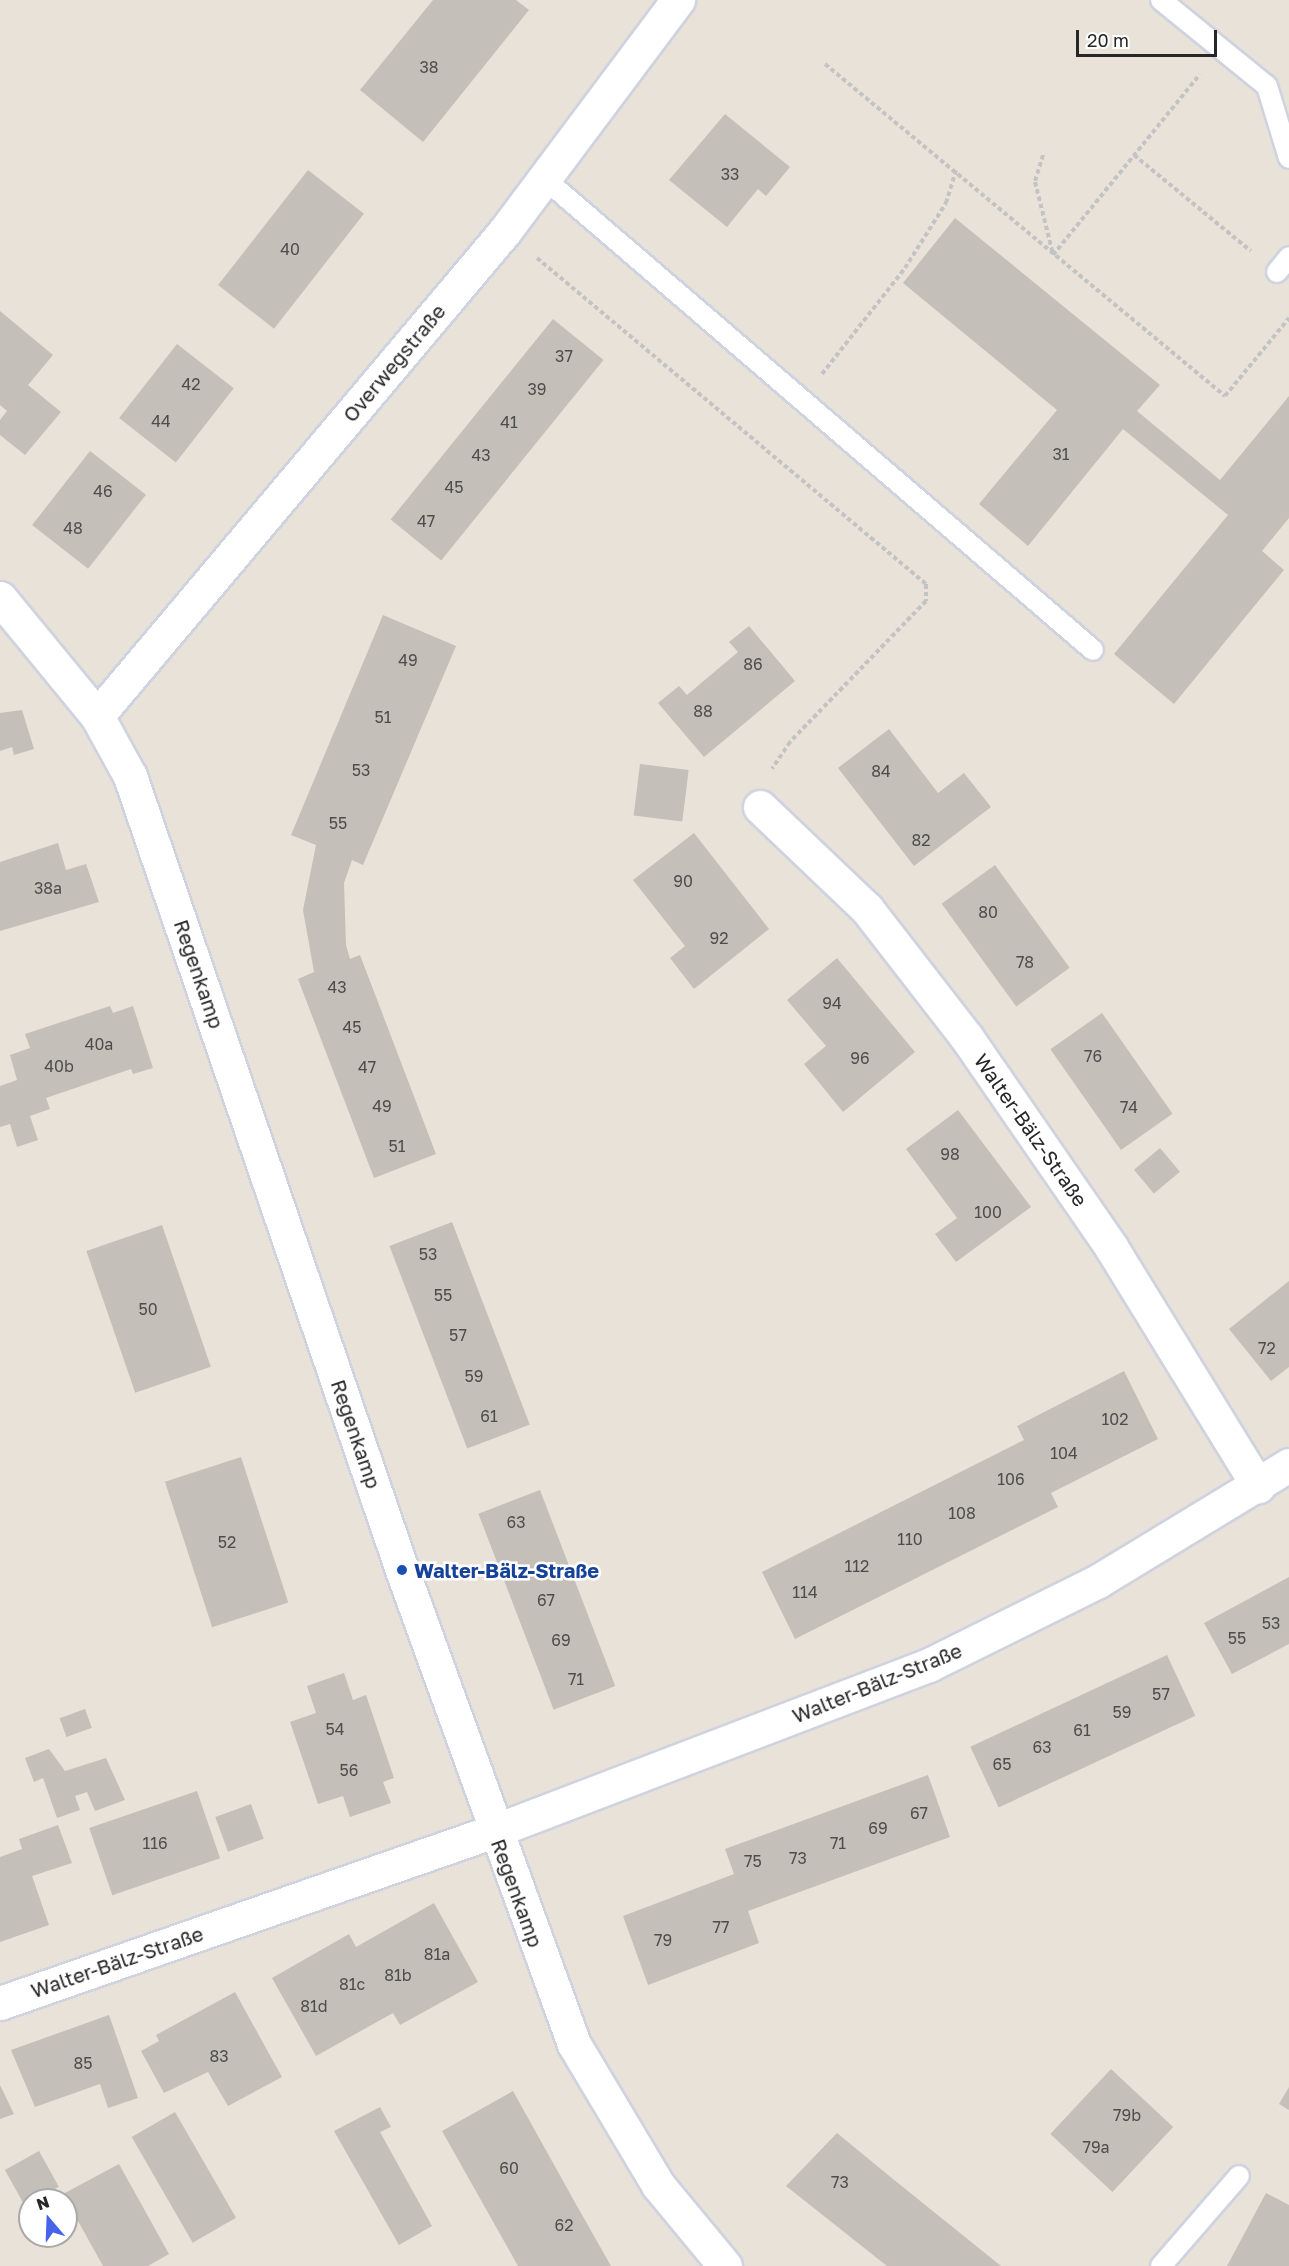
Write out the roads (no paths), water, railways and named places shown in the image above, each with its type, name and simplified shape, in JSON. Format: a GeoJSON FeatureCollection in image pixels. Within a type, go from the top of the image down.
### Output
{"type":"FeatureCollection","features":[{"type":"Feature","properties":{"kind":"street","name":"Overwegstraße"},"geometry":{"type":"LineString","coordinates":[[97,716],[505,231],[546,180],[671,3]]}},
{"type":"Feature","properties":{"kind":"street","name":"Regenkamp"},"geometry":{"type":"LineString","coordinates":[[0,598],[97,716],[130,776],[494,1831],[574,2044],[658,2185],[725,2266]]}},
{"type":"Feature","properties":{"kind":"street","name":"Walter-Bälz-Straße"},"geometry":{"type":"LineString","coordinates":[[760,807],[867,909],[967,1038],[1111,1247],[1258,1486]]}},
{"type":"Feature","properties":{"kind":"street","name":"Walter-Bälz-Straße"},"geometry":{"type":"LineString","coordinates":[[0,2003],[494,1831],[929,1665],[1098,1581],[1258,1486],[1289,1465]]}},
{"type":"Feature","properties":{"kind":"lane"},"geometry":{"type":"LineString","coordinates":[[1161,0],[1267,86],[1289,158]]}},
{"type":"Feature","properties":{"kind":"lane"},"geometry":{"type":"LineString","coordinates":[[546,180],[1093,650]]}},
{"type":"Feature","properties":{"kind":"lane"},"geometry":{"type":"LineString","coordinates":[[1161,2266],[1239,2176]]}},
{"type":"Feature","properties":{"kind":"place","name":"Walter-Bälz-Straße"},"geometry":{"type":"Point","coordinates":[402,1570]}}]}
